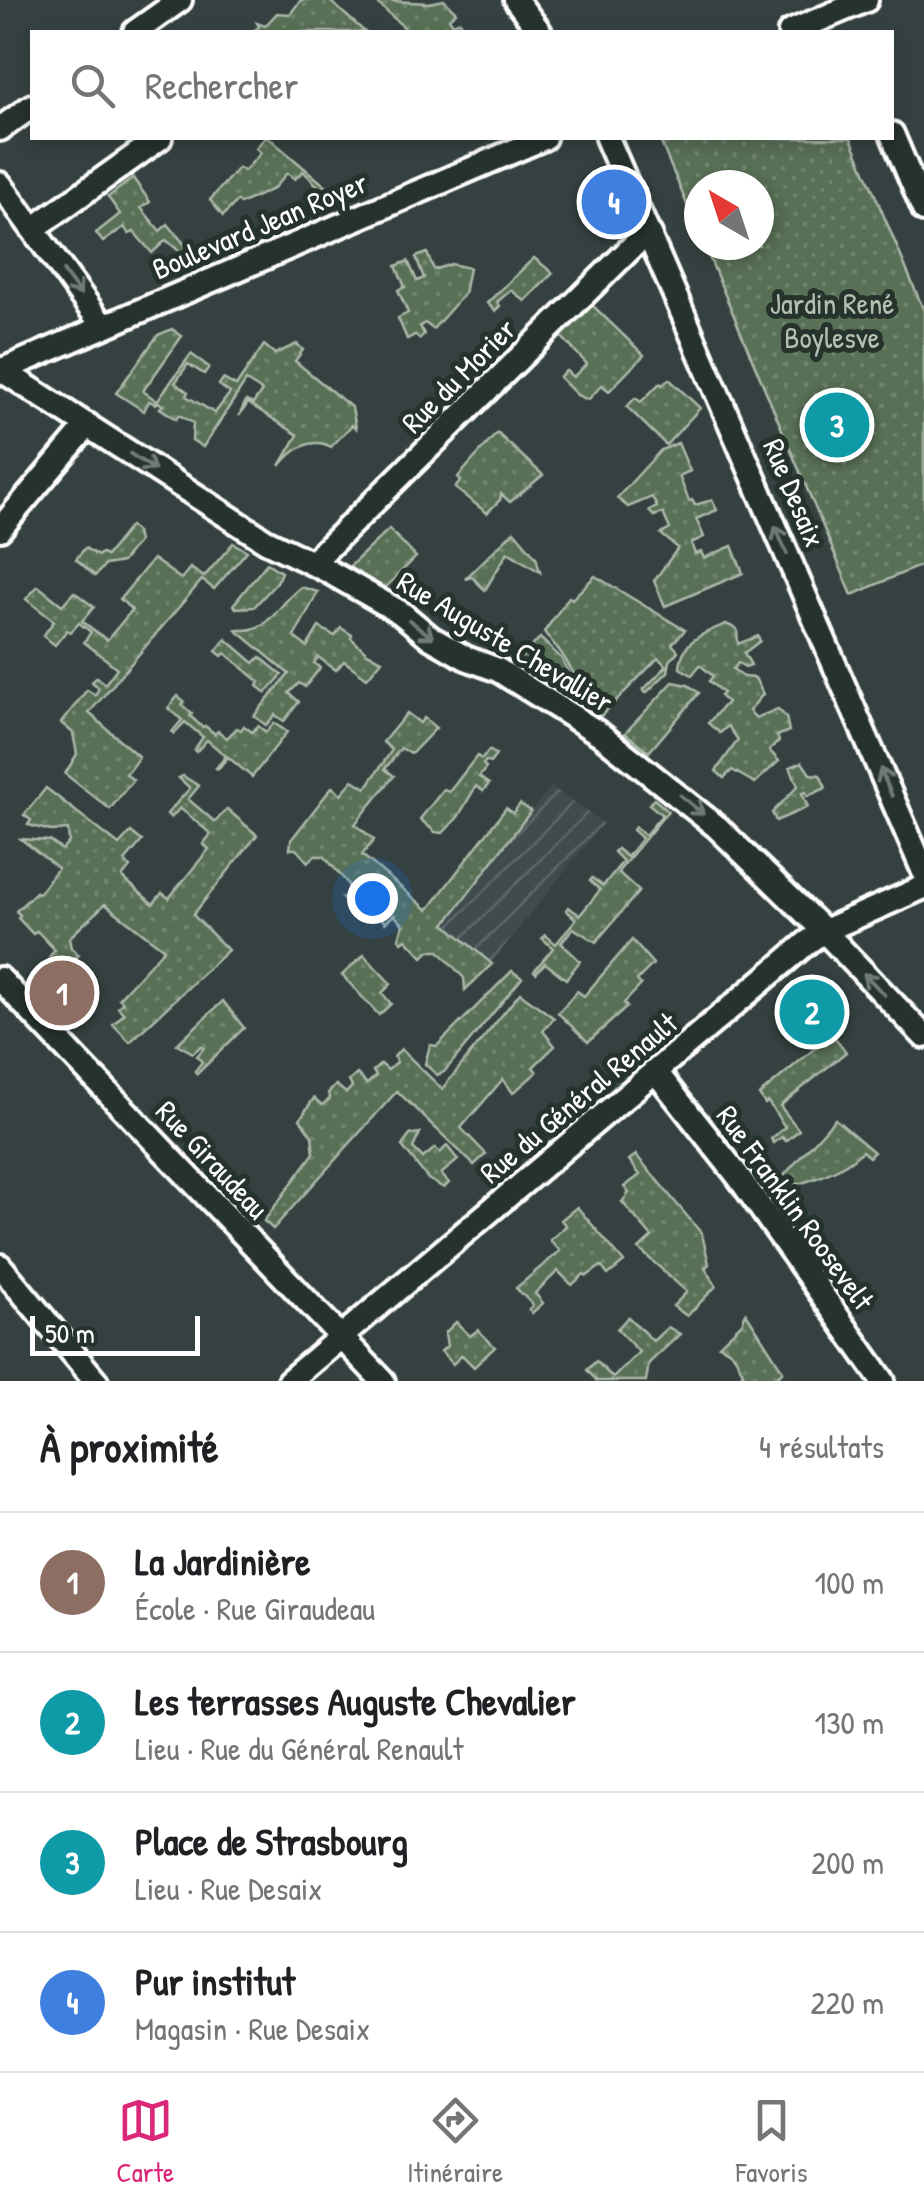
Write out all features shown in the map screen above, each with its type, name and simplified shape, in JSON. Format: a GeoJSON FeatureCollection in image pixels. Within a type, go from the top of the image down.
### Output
{"type":"FeatureCollection","features":[{"type":"Feature","properties":{"kind":"street"},"geometry":{"type":"LineString","coordinates":[[162,26],[180,0]]}},
{"type":"Feature","properties":{"kind":"street"},"geometry":{"type":"LineString","coordinates":[[517,0],[539,30]]}},
{"type":"Feature","properties":{"kind":"street"},"geometry":{"type":"LineString","coordinates":[[796,30],[842,14],[866,0]]}},
{"type":"Feature","properties":{"kind":"street"},"geometry":{"type":"LineString","coordinates":[[0,129],[30,107]]}},
{"type":"Feature","properties":{"kind":"street"},"geometry":{"type":"LineString","coordinates":[[894,139],[924,210]]}},
{"type":"Feature","properties":{"kind":"street"},"geometry":{"type":"LineString","coordinates":[[33,229],[157,140]]}},
{"type":"Feature","properties":{"kind":"street","name":"Boulevard Jean Royer"},"geometry":{"type":"LineString","coordinates":[[1,370],[539,140]]}},
{"type":"Feature","properties":{"kind":"street","name":"Rue Desaix"},"geometry":{"type":"LineString","coordinates":[[608,140],[924,872]]}},
{"type":"Feature","properties":{"kind":"street"},"geometry":{"type":"LineString","coordinates":[[0,184],[103,326]]}},
{"type":"Feature","properties":{"kind":"street","name":"Rue du Morier"},"geometry":{"type":"LineString","coordinates":[[312,564],[634,245],[650,234]]}},
{"type":"Feature","properties":{"kind":"street","name":"Rue Auguste Chevallier"},"geometry":{"type":"LineString","coordinates":[[1,370],[266,541],[401,613],[443,644],[551,700],[600,734],[709,819],[924,1036]]}},
{"type":"Feature","properties":{"kind":"street"},"geometry":{"type":"LineString","coordinates":[[0,529],[88,424]]}},
{"type":"Feature","properties":{"kind":"street","name":"Rue du Général Renault"},"geometry":{"type":"LineString","coordinates":[[290,1381],[824,931],[924,887]]}},
{"type":"Feature","properties":{"kind":"street","name":"Rue Giraudeau"},"geometry":{"type":"LineString","coordinates":[[0,978],[382,1381]]}},
{"type":"Feature","properties":{"kind":"street","name":"Rue Franklin Roosevelt"},"geometry":{"type":"LineString","coordinates":[[656,1072],[738,1176],[884,1381]]}},
{"type":"Feature","properties":{"kind":"street"},"geometry":{"type":"LineString","coordinates":[[0,1266],[96,1381]]}},
{"type":"Feature","properties":{"kind":"shaded area"},"geometry":{"type":"Polygon","coordinates":[[[551,786],[603,823],[491,963],[445,924],[551,786]]]}},
{"type":"Feature","properties":{"kind":"green space"},"geometry":{"type":"Polygon","coordinates":[[[301,0],[329,0],[363,30],[254,30],[259,27],[257,23],[265,26],[277,13],[290,14],[301,0]]]}},
{"type":"Feature","properties":{"kind":"green space"},"geometry":{"type":"Polygon","coordinates":[[[374,0],[444,0],[456,12],[449,18],[453,24],[460,21],[467,30],[407,30],[374,0]]]}},
{"type":"Feature","properties":{"kind":"green space"},"geometry":{"type":"Polygon","coordinates":[[[263,140],[271,140],[343,201],[336,204],[303,171],[295,179],[287,173],[273,189],[240,204],[237,201],[223,216],[210,200],[238,168],[244,171],[261,153],[256,148],[263,140]]]}},
{"type":"Feature","properties":{"kind":"green space","name":"Jardin René Boylesve"},"geometry":{"type":"Polygon","coordinates":[[[660,140],[852,140],[924,311],[924,564],[852,595],[710,260],[774,260],[774,170],[684,170],[684,197],[660,140]]]}},
{"type":"Feature","properties":{"kind":"green space"},"geometry":{"type":"Polygon","coordinates":[[[133,178],[150,202],[141,208],[160,231],[168,224],[194,256],[190,260],[166,240],[152,253],[134,232],[129,234],[124,227],[103,242],[96,233],[120,214],[108,197],[133,178]]]}},
{"type":"Feature","properties":{"kind":"green space"},"geometry":{"type":"Polygon","coordinates":[[[427,253],[434,270],[451,264],[469,268],[464,294],[433,329],[425,323],[420,326],[424,334],[420,339],[415,335],[407,339],[398,318],[408,313],[398,290],[405,287],[396,266],[408,261],[417,281],[424,278],[416,257],[427,253]]]}},
{"type":"Feature","properties":{"kind":"green space"},"geometry":{"type":"Polygon","coordinates":[[[534,258],[553,273],[525,301],[511,290],[497,302],[500,306],[495,311],[487,303],[534,258]]]}},
{"type":"Feature","properties":{"kind":"green space"},"geometry":{"type":"Polygon","coordinates":[[[591,304],[644,355],[609,391],[602,385],[588,400],[559,377],[566,371],[573,377],[587,364],[560,335],[591,304]]]}},
{"type":"Feature","properties":{"kind":"green space"},"geometry":{"type":"Polygon","coordinates":[[[172,329],[182,336],[143,391],[157,401],[191,354],[209,367],[204,374],[188,364],[175,383],[188,392],[186,396],[215,413],[230,393],[219,385],[223,379],[236,386],[264,345],[275,354],[297,344],[303,350],[295,361],[352,408],[356,428],[352,425],[331,447],[317,443],[303,446],[280,466],[298,435],[248,403],[239,416],[246,401],[253,404],[262,391],[246,381],[203,447],[192,440],[193,423],[179,415],[176,419],[158,402],[149,401],[144,411],[116,393],[158,335],[172,329]]]}},
{"type":"Feature","properties":{"kind":"green space"},"geometry":{"type":"Polygon","coordinates":[[[669,379],[700,408],[666,445],[627,407],[635,398],[641,402],[669,379]]]}},
{"type":"Feature","properties":{"kind":"green space"},"geometry":{"type":"Polygon","coordinates":[[[497,433],[543,475],[510,502],[501,494],[487,513],[455,488],[461,481],[458,477],[497,433]]]}},
{"type":"Feature","properties":{"kind":"green space"},"geometry":{"type":"Polygon","coordinates":[[[678,443],[690,471],[679,476],[689,501],[695,505],[712,500],[717,510],[696,519],[704,537],[691,543],[695,554],[701,552],[704,558],[732,546],[743,573],[665,606],[654,581],[678,548],[661,534],[670,529],[663,513],[654,516],[649,511],[657,507],[652,497],[628,507],[617,498],[661,450],[678,443]]]}},
{"type":"Feature","properties":{"kind":"green space"},"geometry":{"type":"Polygon","coordinates":[[[130,526],[138,542],[122,562],[105,565],[95,576],[76,559],[85,548],[106,556],[130,526]]]}},
{"type":"Feature","properties":{"kind":"green space"},"geometry":{"type":"Polygon","coordinates":[[[389,529],[416,557],[383,590],[347,569],[389,529]]]}},
{"type":"Feature","properties":{"kind":"green space"},"geometry":{"type":"Polygon","coordinates":[[[514,531],[536,557],[540,572],[508,552],[485,590],[472,577],[465,579],[514,531]]]}},
{"type":"Feature","properties":{"kind":"green space"},"geometry":{"type":"Polygon","coordinates":[[[233,543],[247,551],[214,589],[202,580],[89,713],[139,757],[126,774],[133,780],[110,809],[65,774],[77,754],[73,733],[61,723],[87,690],[95,695],[99,688],[92,682],[97,677],[105,684],[117,668],[84,642],[91,632],[79,623],[55,645],[43,636],[54,621],[26,599],[38,586],[62,605],[74,592],[94,607],[82,621],[107,640],[132,610],[120,599],[153,559],[181,579],[190,568],[204,577],[233,543]]]}},
{"type":"Feature","properties":{"kind":"green space"},"geometry":{"type":"Polygon","coordinates":[[[267,563],[281,572],[277,582],[254,607],[236,608],[233,605],[267,563]]]}},
{"type":"Feature","properties":{"kind":"green space"},"geometry":{"type":"Polygon","coordinates":[[[595,576],[685,630],[672,644],[678,651],[668,672],[646,693],[643,690],[667,666],[658,658],[600,717],[544,632],[569,597],[572,599],[595,576]]]}},
{"type":"Feature","properties":{"kind":"green space"},"geometry":{"type":"Polygon","coordinates":[[[301,587],[318,592],[294,637],[307,647],[319,627],[335,636],[341,628],[367,653],[382,660],[367,678],[344,661],[336,670],[318,657],[314,663],[320,668],[305,687],[299,683],[289,693],[299,702],[284,721],[275,715],[266,725],[254,716],[289,674],[235,629],[247,630],[265,623],[301,587]]]}},
{"type":"Feature","properties":{"kind":"green space"},"geometry":{"type":"Polygon","coordinates":[[[726,624],[737,629],[738,644],[758,636],[760,641],[744,653],[751,665],[738,663],[733,669],[743,677],[755,678],[763,694],[749,711],[756,718],[778,709],[786,717],[789,731],[777,736],[779,741],[769,750],[779,761],[755,783],[732,770],[724,778],[716,771],[738,740],[728,726],[720,733],[708,723],[727,702],[709,681],[713,676],[700,665],[692,675],[680,668],[689,645],[726,624]]]}},
{"type":"Feature","properties":{"kind":"green space"},"geometry":{"type":"Polygon","coordinates":[[[540,638],[561,658],[591,712],[513,666],[540,638]]]}},
{"type":"Feature","properties":{"kind":"green space"},"geometry":{"type":"Polygon","coordinates":[[[226,639],[254,663],[260,657],[282,675],[266,693],[257,686],[260,682],[225,653],[222,656],[216,651],[226,639]]]}},
{"type":"Feature","properties":{"kind":"green space"},"geometry":{"type":"Polygon","coordinates":[[[673,682],[688,685],[699,693],[649,752],[625,733],[673,682]]]}},
{"type":"Feature","properties":{"kind":"green space"},"geometry":{"type":"Polygon","coordinates":[[[178,696],[202,727],[227,738],[237,728],[241,730],[244,726],[252,732],[258,726],[266,732],[274,723],[287,732],[252,777],[228,757],[218,769],[226,756],[207,740],[196,752],[203,737],[185,722],[172,732],[182,720],[168,708],[178,696]]]}},
{"type":"Feature","properties":{"kind":"green space"},"geometry":{"type":"Polygon","coordinates":[[[407,713],[420,723],[424,718],[436,728],[411,754],[401,748],[385,769],[394,776],[355,824],[374,840],[362,855],[428,910],[506,808],[513,813],[520,804],[531,811],[445,924],[492,964],[465,990],[464,978],[439,951],[429,951],[423,957],[406,939],[402,942],[399,939],[403,924],[394,915],[385,923],[374,900],[357,915],[342,898],[349,892],[348,884],[324,856],[315,856],[308,862],[296,849],[290,849],[291,840],[332,787],[341,794],[353,780],[366,788],[392,750],[383,742],[407,713]]]}},
{"type":"Feature","properties":{"kind":"green space"},"geometry":{"type":"Polygon","coordinates":[[[489,750],[496,755],[490,763],[483,764],[486,768],[479,777],[489,784],[483,791],[476,786],[458,817],[443,833],[435,832],[420,819],[444,789],[449,792],[477,756],[482,759],[489,750]]]}},
{"type":"Feature","properties":{"kind":"green space"},"geometry":{"type":"Polygon","coordinates":[[[802,762],[810,774],[820,775],[826,788],[807,796],[802,793],[808,807],[776,821],[772,813],[798,786],[790,767],[802,762]]]}},
{"type":"Feature","properties":{"kind":"green space"},"geometry":{"type":"Polygon","coordinates":[[[183,776],[199,786],[188,799],[215,822],[227,809],[257,835],[193,915],[228,950],[130,1042],[113,1024],[124,1014],[118,1007],[123,1002],[119,998],[164,949],[105,904],[69,938],[71,948],[79,955],[62,971],[49,957],[55,950],[37,931],[33,934],[16,911],[39,893],[58,868],[21,839],[50,841],[62,850],[69,842],[68,830],[51,831],[28,825],[31,820],[24,815],[46,788],[119,845],[131,832],[142,841],[125,861],[130,867],[122,877],[153,904],[162,893],[169,898],[209,849],[203,844],[211,834],[180,808],[171,818],[167,814],[190,788],[179,778],[183,776]]]}},
{"type":"Feature","properties":{"kind":"green space"},"geometry":{"type":"Polygon","coordinates":[[[654,799],[668,811],[618,872],[639,891],[596,942],[573,928],[561,943],[580,961],[566,979],[545,963],[536,973],[553,948],[542,938],[545,935],[556,944],[576,919],[566,910],[568,907],[580,915],[600,890],[590,881],[592,878],[603,886],[623,861],[614,852],[617,849],[627,857],[642,838],[633,830],[635,827],[645,835],[662,815],[649,804],[654,799]]]}},
{"type":"Feature","properties":{"kind":"green space"},"geometry":{"type":"Polygon","coordinates":[[[632,940],[653,964],[637,980],[641,985],[624,1003],[627,1007],[588,1042],[558,1013],[577,991],[584,996],[632,940]]]}},
{"type":"Feature","properties":{"kind":"green space"},"geometry":{"type":"Polygon","coordinates":[[[364,955],[391,984],[382,993],[391,1004],[379,1015],[342,975],[364,955]]]}},
{"type":"Feature","properties":{"kind":"green space"},"geometry":{"type":"Polygon","coordinates":[[[512,971],[522,978],[444,1072],[437,1075],[425,1064],[430,1045],[437,1046],[512,971]]]}},
{"type":"Feature","properties":{"kind":"green space"},"geometry":{"type":"Polygon","coordinates":[[[520,993],[554,1018],[543,1031],[555,1046],[533,1067],[537,1072],[513,1093],[503,1079],[461,1128],[486,1154],[474,1165],[397,1091],[273,1229],[264,1221],[314,1153],[312,1136],[300,1119],[314,1098],[322,1105],[330,1099],[328,1093],[336,1085],[346,1093],[352,1087],[349,1081],[357,1074],[367,1084],[381,1064],[388,1070],[397,1062],[394,1057],[401,1049],[442,1089],[520,993]]]}},
{"type":"Feature","properties":{"kind":"green space"},"geometry":{"type":"Polygon","coordinates":[[[223,1001],[244,1028],[197,1074],[202,1062],[197,1056],[204,1048],[201,1046],[193,1053],[177,1044],[223,1001]]]}},
{"type":"Feature","properties":{"kind":"green space"},"geometry":{"type":"Polygon","coordinates":[[[832,1034],[846,1052],[780,1106],[799,1130],[786,1141],[782,1137],[774,1143],[771,1139],[785,1127],[759,1095],[832,1034]]]}},
{"type":"Feature","properties":{"kind":"green space"},"geometry":{"type":"Polygon","coordinates":[[[835,1119],[874,1152],[869,1157],[862,1151],[831,1172],[772,1196],[769,1192],[835,1119]]]}},
{"type":"Feature","properties":{"kind":"green space"},"geometry":{"type":"Polygon","coordinates":[[[420,1133],[413,1148],[423,1158],[435,1148],[440,1153],[447,1146],[458,1160],[441,1174],[449,1183],[444,1188],[428,1179],[402,1146],[410,1135],[420,1133]]]}},
{"type":"Feature","properties":{"kind":"green space"},"geometry":{"type":"Polygon","coordinates":[[[636,1155],[702,1234],[709,1264],[705,1268],[716,1286],[687,1316],[673,1306],[687,1292],[639,1249],[652,1237],[622,1202],[629,1193],[624,1187],[640,1175],[629,1160],[636,1155]]]}},
{"type":"Feature","properties":{"kind":"green space"},"geometry":{"type":"Polygon","coordinates":[[[577,1207],[624,1262],[608,1275],[601,1266],[572,1285],[558,1271],[535,1293],[543,1303],[532,1313],[529,1310],[533,1305],[516,1288],[560,1251],[550,1240],[566,1226],[561,1220],[577,1207]]]}},
{"type":"Feature","properties":{"kind":"green space"},"geometry":{"type":"Polygon","coordinates":[[[746,1313],[783,1371],[773,1381],[735,1381],[743,1373],[741,1368],[731,1353],[719,1345],[742,1323],[746,1313]]]}},
{"type":"Feature","properties":{"kind":"green space"},"geometry":{"type":"Polygon","coordinates":[[[628,1317],[653,1341],[668,1327],[680,1334],[649,1363],[646,1381],[597,1381],[587,1370],[596,1361],[613,1378],[639,1352],[617,1329],[628,1317]]]}},
{"type":"Feature","properties":{"kind":"green space"},"geometry":{"type":"Polygon","coordinates":[[[456,1322],[470,1336],[478,1330],[495,1347],[474,1367],[462,1355],[453,1364],[441,1351],[447,1346],[445,1333],[456,1322]]]}},
{"type":"Feature","properties":{"kind":"place","name":"Pur institut"},"geometry":{"type":"Point","coordinates":[614,202]}},
{"type":"Feature","properties":{"kind":"place","name":"Place de Strasbourg"},"geometry":{"type":"Point","coordinates":[837,425]}},
{"type":"Feature","properties":{"kind":"place","name":"La Jardinière"},"geometry":{"type":"Point","coordinates":[62,993]}},
{"type":"Feature","properties":{"kind":"place","name":"Les terrasses Auguste Chevalier"},"geometry":{"type":"Point","coordinates":[812,1012]}}]}
